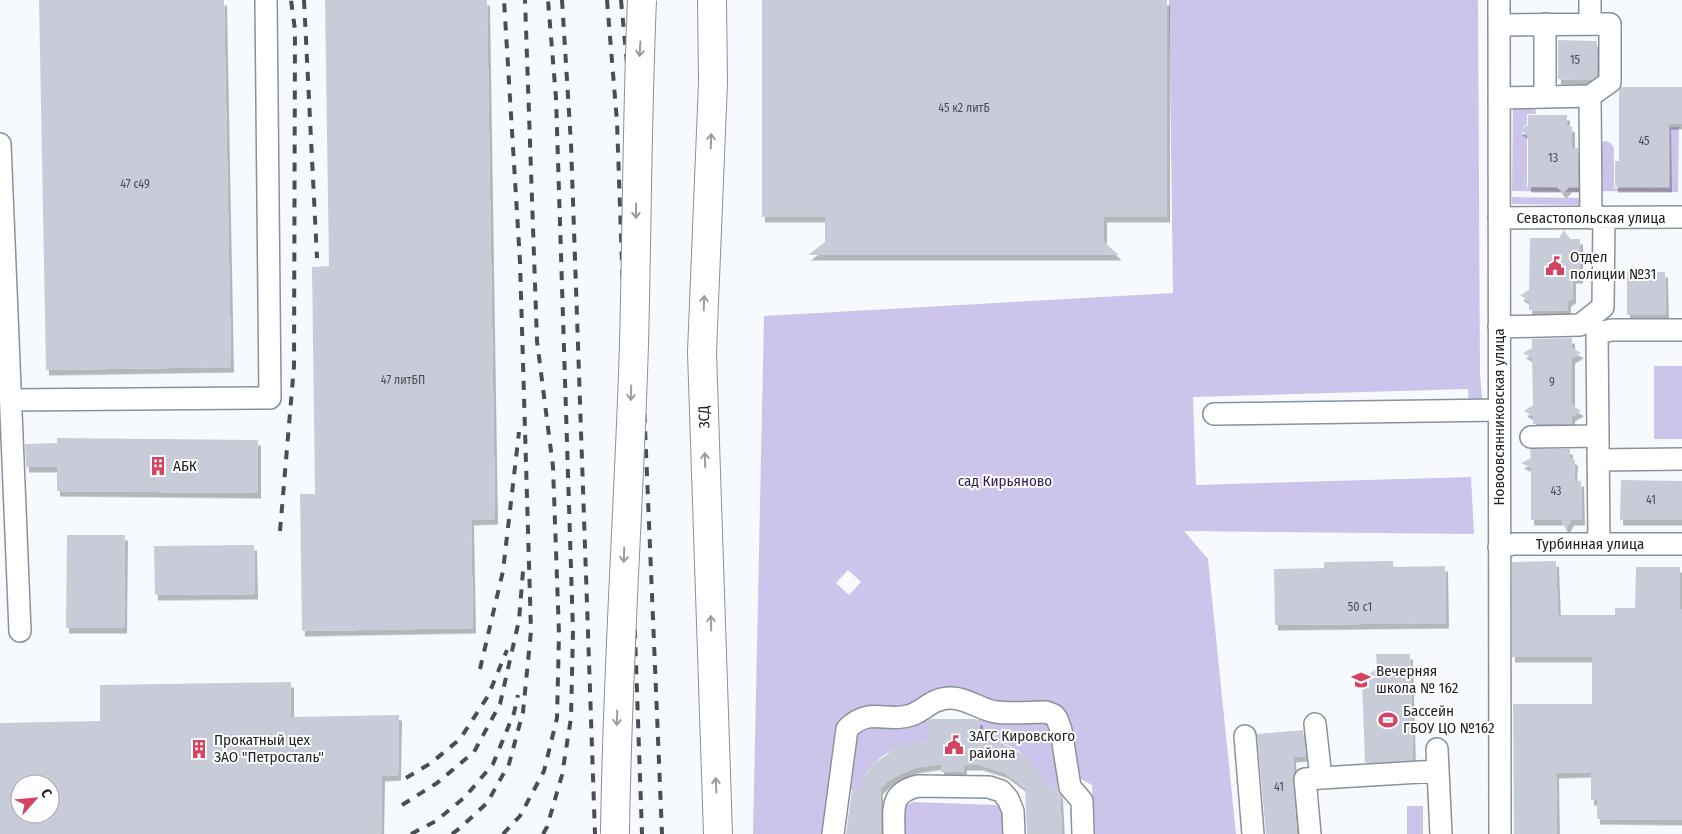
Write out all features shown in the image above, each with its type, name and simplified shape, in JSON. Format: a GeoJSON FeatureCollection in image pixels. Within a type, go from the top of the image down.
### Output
{"type":"FeatureCollection","features":[{"type":"Feature","properties":{"kind":"highway"},"geometry":{"type":"LineString","coordinates":[[614,834],[634,344],[642,0]]}},
{"type":"Feature","properties":{"kind":"highway","name":"ЗСД"},"geometry":{"type":"LineString","coordinates":[[712,0],[713,82],[702,352],[718,834]]}},
{"type":"Feature","properties":{"kind":"street"},"geometry":{"type":"LineString","coordinates":[[11,400],[270,398],[266,0]]}},
{"type":"Feature","properties":{"kind":"street","name":"Новоовсянниковская улица"},"geometry":{"type":"LineString","coordinates":[[1499,0],[1500,834]]}},
{"type":"Feature","properties":{"kind":"street"},"geometry":{"type":"LineString","coordinates":[[1590,0],[1590,24]]}},
{"type":"Feature","properties":{"kind":"street"},"geometry":{"type":"LineString","coordinates":[[1545,24],[1545,97]]}},
{"type":"Feature","properties":{"kind":"street"},"geometry":{"type":"LineString","coordinates":[[1499,25],[1610,24],[1610,82],[1590,96],[1499,98]]}},
{"type":"Feature","properties":{"kind":"street"},"geometry":{"type":"LineString","coordinates":[[1499,327],[1580,325],[1603,307],[1590,96]]}},
{"type":"Feature","properties":{"kind":"street"},"geometry":{"type":"LineString","coordinates":[[0,144],[20,632]]}},
{"type":"Feature","properties":{"kind":"street","name":"Севастопольская улица"},"geometry":{"type":"LineString","coordinates":[[1499,218],[1682,217]]}},
{"type":"Feature","properties":{"kind":"street"},"geometry":{"type":"LineString","coordinates":[[1599,543],[1597,333],[1612,330],[1682,330]]}},
{"type":"Feature","properties":{"kind":"street"},"geometry":{"type":"LineString","coordinates":[[1214,414],[1499,410]]}},
{"type":"Feature","properties":{"kind":"street"},"geometry":{"type":"LineString","coordinates":[[1531,437],[1598,436]]}},
{"type":"Feature","properties":{"kind":"street"},"geometry":{"type":"LineString","coordinates":[[1598,460],[1682,459]]}},
{"type":"Feature","properties":{"kind":"street","name":"Турбинная улица"},"geometry":{"type":"LineString","coordinates":[[1499,547],[1514,544],[1682,544]]}},
{"type":"Feature","properties":{"kind":"street"},"geometry":{"type":"LineString","coordinates":[[833,834],[847,730],[858,720],[866,717],[908,716],[934,701],[952,698],[967,701],[977,707],[996,712],[1046,712],[1054,714],[1058,719],[1061,730],[1070,788],[1082,801],[1083,834]]}},
{"type":"Feature","properties":{"kind":"street"},"geometry":{"type":"LineString","coordinates":[[1315,724],[1321,778]]}},
{"type":"Feature","properties":{"kind":"street"},"geometry":{"type":"LineString","coordinates":[[1246,736],[1253,834]]}},
{"type":"Feature","properties":{"kind":"street"},"geometry":{"type":"LineString","coordinates":[[1437,749],[1441,834]]}},
{"type":"Feature","properties":{"kind":"street"},"geometry":{"type":"LineString","coordinates":[[1310,834],[1305,779],[1437,771]]}},
{"type":"Feature","properties":{"kind":"street"},"geometry":{"type":"LineString","coordinates":[[894,834],[894,801],[899,794],[907,789],[918,786],[989,787],[1001,791],[1008,799],[1013,811],[1014,834]]}},
{"type":"Feature","properties":{"kind":"green space","name":"сад Кирьяново"},"geometry":{"type":"Polygon","coordinates":[[[1169,0],[1478,0],[1480,375],[1483,407],[1469,405],[1468,389],[1193,397],[1196,485],[1471,477],[1474,534],[1184,531],[1208,559],[1236,834],[1093,834],[1092,785],[1077,777],[1064,708],[1000,706],[973,692],[940,694],[913,705],[855,712],[844,716],[839,728],[823,834],[753,834],[764,316],[1173,293],[1169,0]],[[848,570],[836,583],[849,595],[861,582],[848,570]]]}},
{"type":"Feature","properties":{"kind":"green space"},"geometry":{"type":"Polygon","coordinates":[[[1513,102],[1535,102],[1536,114],[1527,114],[1527,124],[1523,127],[1522,133],[1527,136],[1527,187],[1557,188],[1566,191],[1569,188],[1581,188],[1581,192],[1512,191],[1513,102]]]}},
{"type":"Feature","properties":{"kind":"green space"},"geometry":{"type":"Polygon","coordinates":[[[1670,127],[1679,127],[1678,192],[1597,191],[1600,143],[1606,141],[1611,143],[1614,148],[1614,188],[1670,188],[1670,127]]]}},
{"type":"Feature","properties":{"kind":"green space"},"geometry":{"type":"Polygon","coordinates":[[[1512,197],[1581,198],[1581,205],[1512,204],[1512,197]]]}},
{"type":"Feature","properties":{"kind":"green space"},"geometry":{"type":"Polygon","coordinates":[[[1654,366],[1682,366],[1682,439],[1654,439],[1654,366]]]}},
{"type":"Feature","properties":{"kind":"green space"},"geometry":{"type":"Polygon","coordinates":[[[1035,716],[1050,723],[1060,786],[1047,787],[1028,759],[1013,747],[980,738],[980,719],[1035,716]]]}},
{"type":"Feature","properties":{"kind":"green space"},"geometry":{"type":"Polygon","coordinates":[[[927,719],[927,742],[905,745],[885,754],[870,769],[860,790],[843,790],[853,736],[865,720],[927,719]]]}},
{"type":"Feature","properties":{"kind":"green space"},"geometry":{"type":"Polygon","coordinates":[[[913,802],[996,805],[1002,807],[1006,834],[904,834],[904,819],[907,805],[913,802]]]}},
{"type":"Feature","properties":{"kind":"green space"},"geometry":{"type":"Polygon","coordinates":[[[1407,806],[1423,806],[1423,834],[1407,834],[1407,806]]]}},
{"type":"Feature","properties":{"kind":"building"},"geometry":{"type":"Polygon","coordinates":[[[39,0],[224,0],[231,367],[46,370],[39,0]]]}},
{"type":"Feature","properties":{"kind":"building"},"geometry":{"type":"Polygon","coordinates":[[[325,0],[487,0],[495,519],[471,520],[473,628],[302,631],[300,494],[315,494],[312,267],[329,266],[325,0]]]}},
{"type":"Feature","properties":{"kind":"building"},"geometry":{"type":"Polygon","coordinates":[[[762,0],[1167,0],[1167,217],[1104,217],[1104,242],[1119,255],[808,255],[825,242],[825,217],[762,217],[762,0]]]}},
{"type":"Feature","properties":{"kind":"building"},"geometry":{"type":"Polygon","coordinates":[[[1558,40],[1597,41],[1596,77],[1591,80],[1558,79],[1558,40]]]}},
{"type":"Feature","properties":{"kind":"building"},"geometry":{"type":"Polygon","coordinates":[[[1621,87],[1682,87],[1682,124],[1668,124],[1669,187],[1615,187],[1615,161],[1619,161],[1619,90],[1621,87]]]}},
{"type":"Feature","properties":{"kind":"building"},"geometry":{"type":"Polygon","coordinates":[[[1528,115],[1567,115],[1567,125],[1572,127],[1572,148],[1578,148],[1578,187],[1569,187],[1563,193],[1558,187],[1528,187],[1528,135],[1519,130],[1528,125],[1528,115]]]}},
{"type":"Feature","properties":{"kind":"building","name":"Отдел полиции №31"},"geometry":{"type":"Polygon","coordinates":[[[1564,230],[1570,239],[1580,239],[1580,278],[1573,278],[1573,298],[1568,301],[1568,311],[1529,310],[1529,301],[1520,295],[1529,290],[1530,238],[1559,238],[1564,230]]]}},
{"type":"Feature","properties":{"kind":"building"},"geometry":{"type":"Polygon","coordinates":[[[1627,272],[1665,272],[1666,315],[1627,315],[1627,272]]]}},
{"type":"Feature","properties":{"kind":"building"},"geometry":{"type":"Polygon","coordinates":[[[1572,338],[1572,348],[1581,353],[1572,358],[1572,405],[1581,411],[1572,416],[1572,424],[1533,424],[1533,416],[1524,411],[1533,405],[1532,358],[1523,353],[1532,348],[1532,339],[1572,338]]]}},
{"type":"Feature","properties":{"kind":"building","name":"АБК"},"geometry":{"type":"Polygon","coordinates":[[[57,438],[258,440],[258,493],[57,491],[57,467],[26,467],[25,444],[57,443],[57,438]]]}},
{"type":"Feature","properties":{"kind":"building"},"geometry":{"type":"Polygon","coordinates":[[[1530,449],[1570,449],[1570,458],[1575,460],[1574,481],[1581,481],[1582,520],[1571,520],[1566,529],[1561,520],[1531,520],[1531,468],[1521,463],[1531,458],[1530,449]]]}},
{"type":"Feature","properties":{"kind":"building"},"geometry":{"type":"Polygon","coordinates":[[[1621,480],[1682,481],[1682,520],[1620,520],[1621,480]]]}},
{"type":"Feature","properties":{"kind":"building"},"geometry":{"type":"Polygon","coordinates":[[[67,535],[125,535],[124,628],[66,628],[67,535]]]}},
{"type":"Feature","properties":{"kind":"building"},"geometry":{"type":"Polygon","coordinates":[[[254,545],[255,594],[155,595],[154,546],[254,545]]]}},
{"type":"Feature","properties":{"kind":"building"},"geometry":{"type":"Polygon","coordinates":[[[1393,561],[1393,567],[1445,566],[1446,623],[1275,625],[1274,569],[1324,568],[1324,562],[1393,561]]]}},
{"type":"Feature","properties":{"kind":"building"},"geometry":{"type":"Polygon","coordinates":[[[1556,561],[1558,615],[1615,615],[1615,608],[1635,608],[1636,567],[1680,567],[1680,609],[1682,609],[1682,820],[1597,819],[1597,800],[1591,800],[1591,772],[1556,773],[1557,834],[1514,834],[1513,704],[1592,704],[1592,657],[1512,657],[1512,562],[1556,561]]]}},
{"type":"Feature","properties":{"kind":"building","name":"Бассейн ГБОУ ЦО №162"},"geometry":{"type":"Polygon","coordinates":[[[1376,654],[1410,654],[1413,760],[1365,763],[1362,680],[1377,668],[1376,654]]]}},
{"type":"Feature","properties":{"kind":"building","name":"Прокатный цех ЗАО \"Петросталь\""},"geometry":{"type":"Polygon","coordinates":[[[291,682],[291,717],[399,715],[398,775],[382,776],[381,834],[0,834],[0,723],[100,721],[100,685],[291,682]]]}},
{"type":"Feature","properties":{"kind":"building"},"geometry":{"type":"Polygon","coordinates":[[[930,719],[980,720],[980,738],[996,740],[1024,755],[1033,763],[1047,787],[1057,786],[1060,794],[1062,834],[1027,834],[1025,788],[1005,773],[980,765],[964,765],[964,772],[941,772],[941,764],[915,768],[900,774],[888,781],[880,789],[881,834],[846,834],[852,790],[860,790],[862,781],[874,764],[894,749],[904,744],[927,742],[927,721],[930,719]]]}},
{"type":"Feature","properties":{"kind":"building"},"geometry":{"type":"Polygon","coordinates":[[[1303,730],[1306,756],[1293,757],[1297,834],[1266,834],[1257,734],[1303,730]]]}},
{"type":"Feature","properties":{"kind":"railway"},"geometry":{"type":"LineString","coordinates":[[280,531],[294,366],[295,30],[291,0]]}},
{"type":"Feature","properties":{"kind":"railway"},"geometry":{"type":"LineString","coordinates":[[304,0],[317,258]]}},
{"type":"Feature","properties":{"kind":"railway"},"geometry":{"type":"LineString","coordinates":[[452,834],[487,803],[509,764],[523,712],[531,631],[520,262],[504,0]]}},
{"type":"Feature","properties":{"kind":"railway"},"geometry":{"type":"LineString","coordinates":[[503,834],[520,816],[544,771],[557,718],[559,634],[553,467],[537,341],[525,0]]}},
{"type":"Feature","properties":{"kind":"railway"},"geometry":{"type":"LineString","coordinates":[[543,834],[547,827],[562,775],[571,718],[573,631],[556,98],[548,0]]}},
{"type":"Feature","properties":{"kind":"railway"},"geometry":{"type":"LineString","coordinates":[[562,0],[571,144],[595,834]]}},
{"type":"Feature","properties":{"kind":"railway"},"geometry":{"type":"LineString","coordinates":[[607,0],[617,122],[642,834]]}},
{"type":"Feature","properties":{"kind":"railway"},"geometry":{"type":"LineString","coordinates":[[621,0],[632,117],[662,834]]}},
{"type":"Feature","properties":{"kind":"railway"},"geometry":{"type":"LineString","coordinates":[[480,669],[503,571],[519,432]]}},
{"type":"Feature","properties":{"kind":"railway"},"geometry":{"type":"LineString","coordinates":[[402,805],[437,783],[474,752],[500,704],[519,620],[523,571]]}},
{"type":"Feature","properties":{"kind":"railway"},"geometry":{"type":"LineString","coordinates":[[406,778],[431,763],[460,739],[488,696],[507,650]]}},
{"type":"Feature","properties":{"kind":"railway"},"geometry":{"type":"LineString","coordinates":[[411,834],[436,821],[465,797],[493,764],[514,713],[518,695]]}},
{"type":"Feature","properties":{"kind":"place","name":"Отдел полиции №31"},"geometry":{"type":"Point","coordinates":[1555,266]}},
{"type":"Feature","properties":{"kind":"place","name":"АБК"},"geometry":{"type":"Point","coordinates":[158,466]}},
{"type":"Feature","properties":{"kind":"place","name":"Вечерняя школа № 162"},"geometry":{"type":"Point","coordinates":[1361,680]}},
{"type":"Feature","properties":{"kind":"place","name":"Бассейн ГБОУ ЦО №162"},"geometry":{"type":"Point","coordinates":[1388,720]}},
{"type":"Feature","properties":{"kind":"place","name":"ЗАГС Кировского района"},"geometry":{"type":"Point","coordinates":[954,745]}},
{"type":"Feature","properties":{"kind":"place","name":"Прокатный цех ЗАО \"Петросталь\""},"geometry":{"type":"Point","coordinates":[199,749]}}]}
